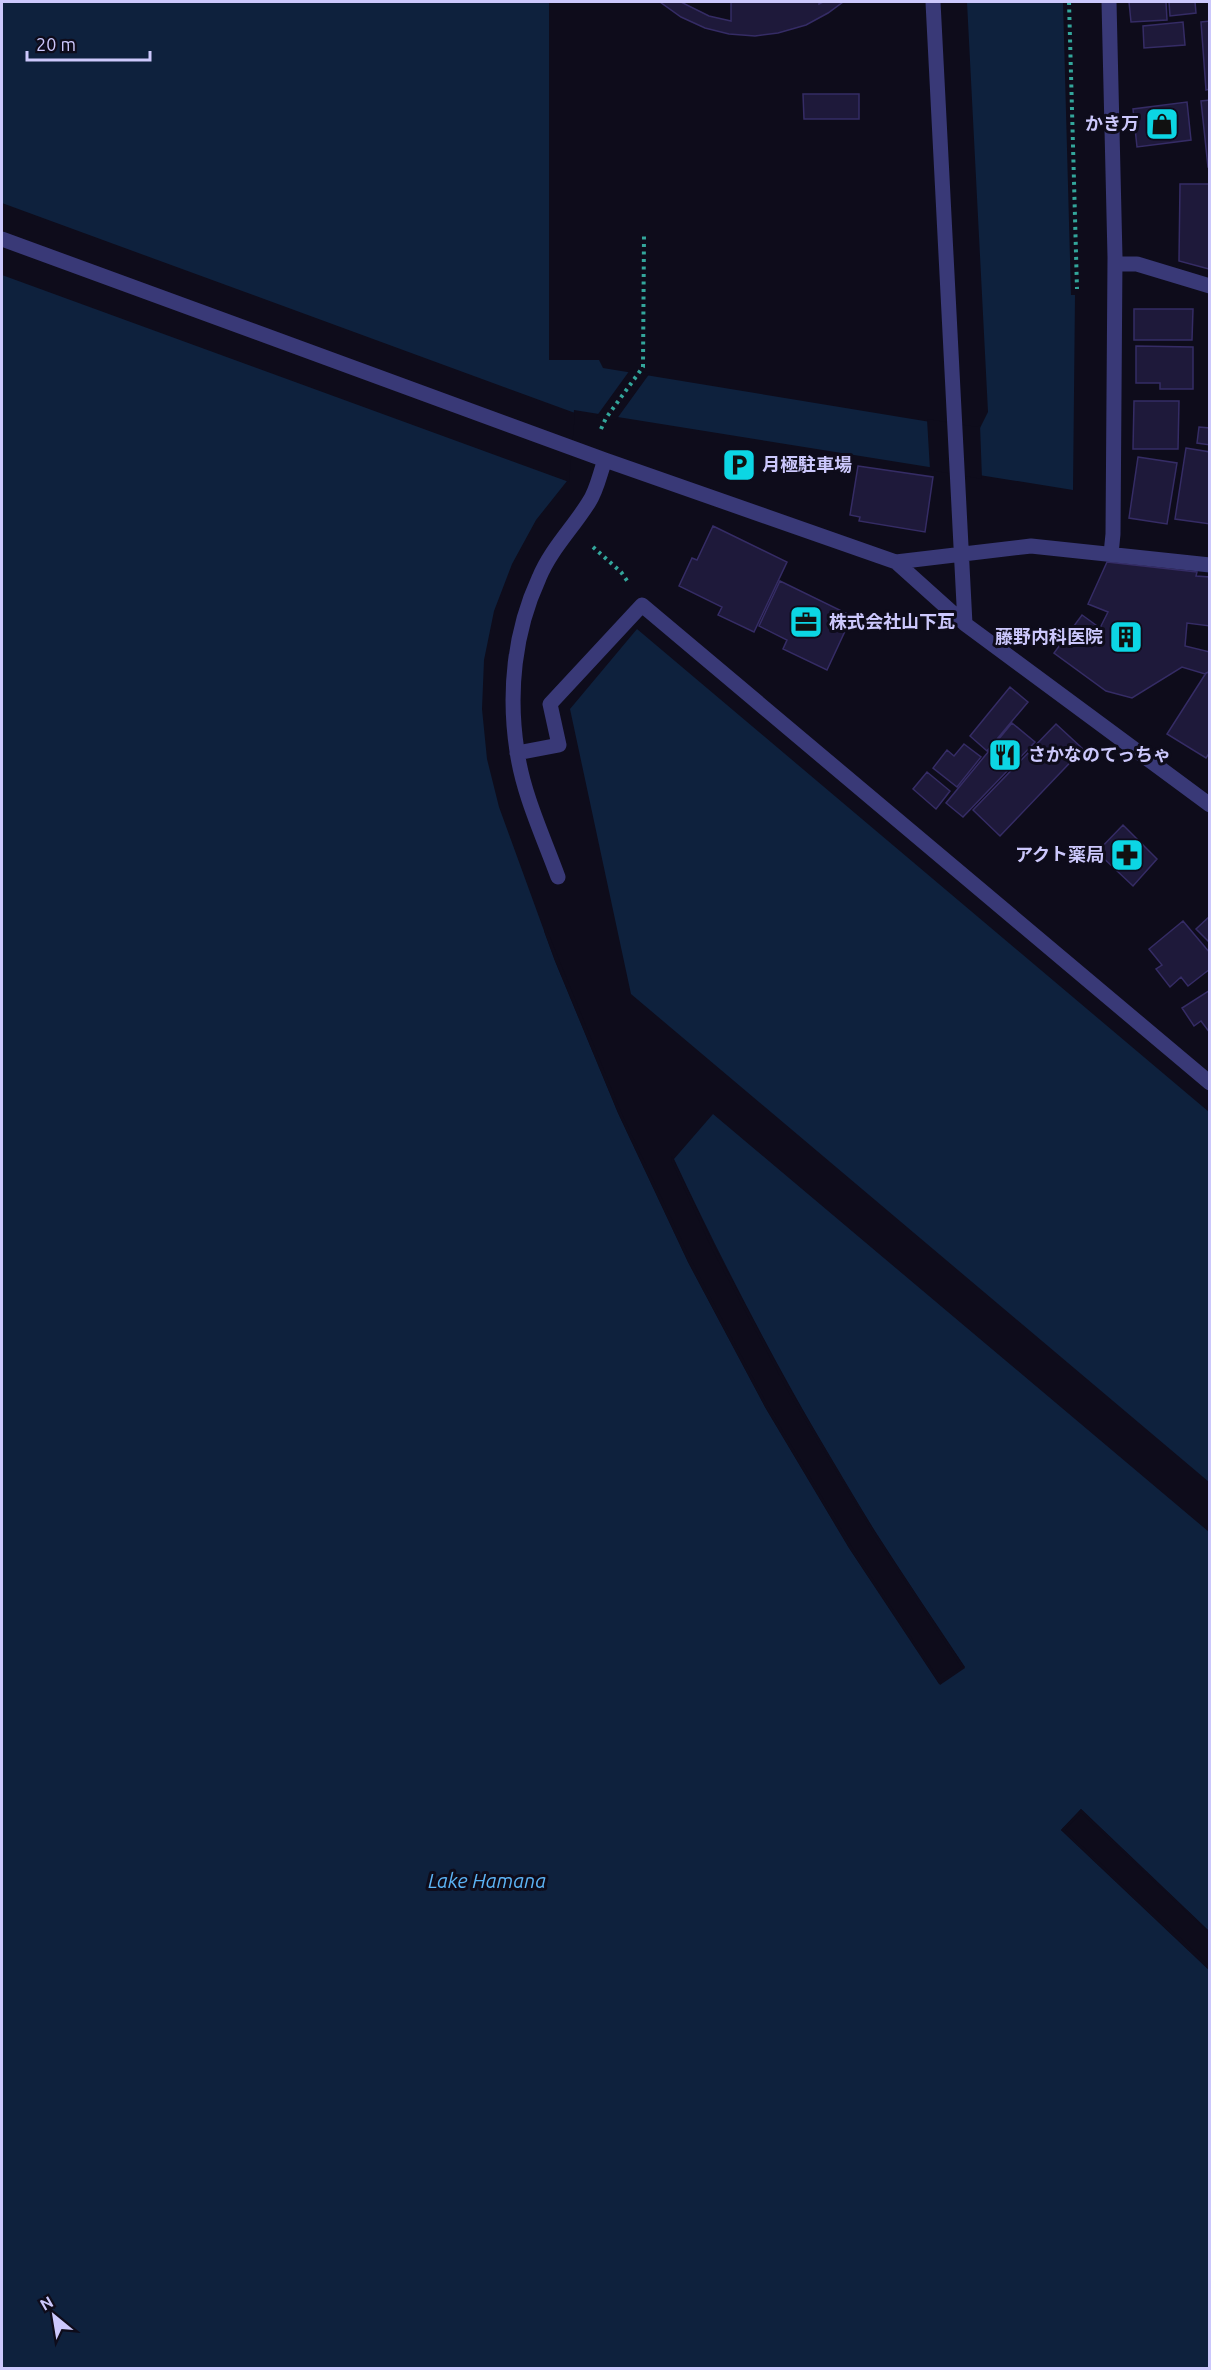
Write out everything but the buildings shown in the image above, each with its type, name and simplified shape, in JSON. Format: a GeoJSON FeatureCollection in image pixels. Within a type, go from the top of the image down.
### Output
{"type":"FeatureCollection","features":[{"type":"Feature","properties":{"kind":"street"},"geometry":{"type":"LineString","coordinates":[[933,2],[966,624]]}},
{"type":"Feature","properties":{"kind":"street"},"geometry":{"type":"LineString","coordinates":[[1109,2],[1115,264],[1111,554]]}},
{"type":"Feature","properties":{"kind":"street"},"geometry":{"type":"LineString","coordinates":[[2,239],[605,460],[896,562],[966,624],[1209,805]]}},
{"type":"Feature","properties":{"kind":"street"},"geometry":{"type":"LineString","coordinates":[[1115,264],[1137,264],[1209,286]]}},
{"type":"Feature","properties":{"kind":"street"},"geometry":{"type":"LineString","coordinates":[[558,877],[529,797],[517,753],[512,708],[514,663],[523,619],[539,577],[561,538],[591,501],[605,460]]}},
{"type":"Feature","properties":{"kind":"street"},"geometry":{"type":"LineString","coordinates":[[896,562],[1031,546],[1209,566]]}},
{"type":"Feature","properties":{"kind":"street"},"geometry":{"type":"LineString","coordinates":[[517,753],[559,745],[550,704],[642,605],[1209,1083]]}},
{"type":"Feature","properties":{"kind":"path"},"geometry":{"type":"LineString","coordinates":[[1069,2],[1077,289]]}},
{"type":"Feature","properties":{"kind":"path"},"geometry":{"type":"LineString","coordinates":[[1070,31],[1076,30]]}},
{"type":"Feature","properties":{"kind":"path"},"geometry":{"type":"LineString","coordinates":[[1073,136],[1085,136]]}},
{"type":"Feature","properties":{"kind":"path"},"geometry":{"type":"LineString","coordinates":[[601,430],[606,418],[644,367],[644,236]]}},
{"type":"Feature","properties":{"kind":"path"},"geometry":{"type":"LineString","coordinates":[[590,544],[621,572]]}},
{"type":"Feature","properties":{"kind":"water","name":"Lake Hamana"},"geometry":{"type":"Polygon","coordinates":[[[2,2],[549,2],[549,360],[599,360],[603,368],[979,430],[988,412],[967,2],[1063,2],[1071,295],[1075,295],[1073,490],[574,410],[567,481],[536,520],[512,564],[494,611],[484,660],[482,709],[487,759],[499,807],[555,961],[618,1113],[688,1262],[765,1407],[849,1548],[939,1684],[965,1667],[886,1548],[820,1440],[744,1301],[674,1159],[713,1114],[1209,1532],[1209,1931],[1081,1809],[1061,1830],[1209,1970],[1209,2368],[2,2368],[2,2]]]}},
{"type":"Feature","properties":{"kind":"water"},"geometry":{"type":"Polygon","coordinates":[[[637,629],[1209,1112],[1209,1482],[631,994],[570,709],[637,629]]]}},
{"type":"Feature","properties":{"kind":"pier"},"geometry":{"type":"Polygon","coordinates":[[[2,203],[575,413],[569,482],[2,275],[2,203]]]}},
{"type":"Feature","properties":{"kind":"pier"},"geometry":{"type":"Polygon","coordinates":[[[630,370],[650,373],[616,420],[596,417],[630,370]]]}},
{"type":"Feature","properties":{"kind":"pier"},"geometry":{"type":"Polygon","coordinates":[[[927,419],[977,427],[980,425],[982,479],[930,470],[927,419]]]}},
{"type":"Feature","properties":{"kind":"pier"},"geometry":{"type":"Polygon","coordinates":[[[547,930],[621,1112],[691,1260],[768,1406],[852,1547],[940,1681],[961,1667],[873,1533],[789,1393],[712,1249],[671,1160],[672,1156],[715,1248],[792,1392],[875,1532],[965,1668],[940,1685],[849,1548],[765,1407],[688,1262],[618,1113],[555,961],[544,931],[547,930]]]}},
{"type":"Feature","properties":{"kind":"pier"},"geometry":{"type":"Polygon","coordinates":[[[1081,1809],[1210,1934],[1081,1813],[1065,1830],[1210,1966],[1209,1970],[1061,1830],[1081,1809]]]}},
{"type":"Feature","properties":{"kind":"place","name":"かき万"},"geometry":{"type":"Point","coordinates":[1162,124]}},
{"type":"Feature","properties":{"kind":"place","name":"月極駐車場"},"geometry":{"type":"Point","coordinates":[739,465]}},
{"type":"Feature","properties":{"kind":"place","name":"株式会社山下瓦"},"geometry":{"type":"Point","coordinates":[806,622]}},
{"type":"Feature","properties":{"kind":"place","name":"藤野内科医院"},"geometry":{"type":"Point","coordinates":[1126,637]}},
{"type":"Feature","properties":{"kind":"place","name":"さかなのてっちゃ"},"geometry":{"type":"Point","coordinates":[1005,755]}},
{"type":"Feature","properties":{"kind":"place","name":"アクト薬局"},"geometry":{"type":"Point","coordinates":[1127,855]}}]}
